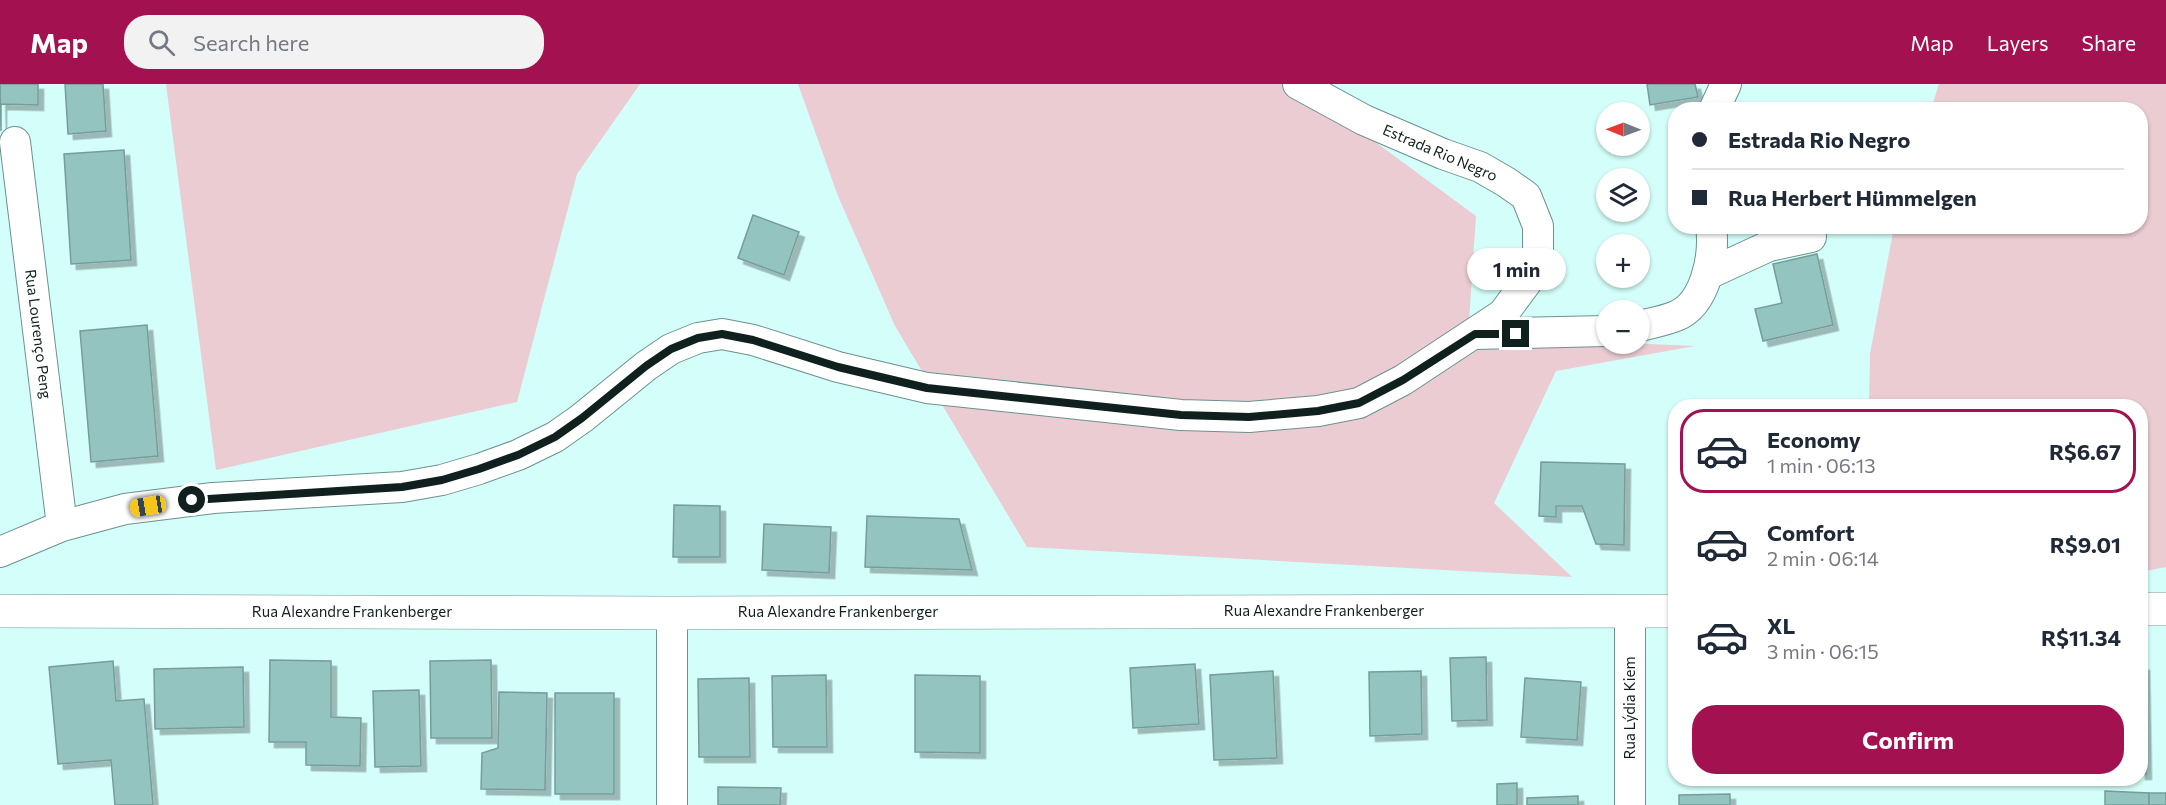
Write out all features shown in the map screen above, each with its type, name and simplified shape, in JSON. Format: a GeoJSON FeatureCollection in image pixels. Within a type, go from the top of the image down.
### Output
{"type":"FeatureCollection","features":[{"type":"Feature","properties":{"kind":"street","name":"Estrada Rio Negro"},"geometry":{"type":"LineString","coordinates":[[0,552],[62,526],[124,509],[171,502],[402,487],[451,477],[518,455],[555,437],[671,349],[698,338],[722,334],[753,340],[838,367],[927,388],[1181,415],[1249,417],[1318,411],[1359,403],[1403,380],[1503,314],[1526,283],[1538,257],[1538,226],[1526,196],[1480,167],[1443,154],[1364,120],[1298,84]]}},
{"type":"Feature","properties":{"kind":"street"},"geometry":{"type":"LineString","coordinates":[[1718,102],[1726,84]]}},
{"type":"Feature","properties":{"kind":"street","name":"Rua Lourenço Peng"},"geometry":{"type":"LineString","coordinates":[[15,142],[62,526]]}},
{"type":"Feature","properties":{"kind":"street"},"geometry":{"type":"LineString","coordinates":[[1650,323],[1678,316],[1694,302],[1708,274],[1712,255],[1712,234]]}},
{"type":"Feature","properties":{"kind":"street"},"geometry":{"type":"LineString","coordinates":[[1708,274],[1769,246],[1811,237]]}},
{"type":"Feature","properties":{"kind":"street"},"geometry":{"type":"LineString","coordinates":[[1475,334],[1596,332]]}},
{"type":"Feature","properties":{"kind":"street"},"geometry":{"type":"LineString","coordinates":[[2148,609],[2166,609]]}},
{"type":"Feature","properties":{"kind":"street","name":"Rua Alexandre Frankenberger"},"geometry":{"type":"LineString","coordinates":[[0,611],[672,613],[1668,610]]}},
{"type":"Feature","properties":{"kind":"street","name":"Rua Lýdia Kiem"},"geometry":{"type":"LineString","coordinates":[[1630,611],[1630,805]]}},
{"type":"Feature","properties":{"kind":"street"},"geometry":{"type":"LineString","coordinates":[[672,613],[672,805]]}},
{"type":"Feature","properties":{"kind":"shaded area"},"geometry":{"type":"Polygon","coordinates":[[[166,84],[640,84],[577,174],[517,402],[216,470],[166,84]]]}},
{"type":"Feature","properties":{"kind":"shaded area"},"geometry":{"type":"Polygon","coordinates":[[[798,84],[1285,84],[1329,108],[1476,216],[1468,336],[1596,342],[1596,354],[1650,354],[1650,344],[1695,346],[1556,371],[1494,503],[1572,577],[1027,547],[895,326],[838,196],[798,84]]]}},
{"type":"Feature","properties":{"kind":"shaded area"},"geometry":{"type":"Polygon","coordinates":[[[1939,84],[2166,84],[2166,567],[2148,571],[2148,399],[1869,399],[1870,354],[1893,234],[2148,234],[2148,102],[1933,102],[1939,84]]]}},
{"type":"Feature","properties":{"kind":"building"},"geometry":{"type":"Polygon","coordinates":[[[0,84],[38,84],[38,105],[1,104],[1,131],[0,84]]]}},
{"type":"Feature","properties":{"kind":"building"},"geometry":{"type":"Polygon","coordinates":[[[65,84],[103,84],[106,131],[68,134],[65,84]]]}},
{"type":"Feature","properties":{"kind":"building"},"geometry":{"type":"Polygon","coordinates":[[[1647,84],[1695,84],[1698,97],[1650,105],[1647,84]]]}},
{"type":"Feature","properties":{"kind":"building"},"geometry":{"type":"Polygon","coordinates":[[[124,150],[131,260],[71,264],[64,154],[124,150]]]}},
{"type":"Feature","properties":{"kind":"building"},"geometry":{"type":"Polygon","coordinates":[[[753,215],[799,232],[784,275],[738,258],[753,215]]]}},
{"type":"Feature","properties":{"kind":"building"},"geometry":{"type":"Polygon","coordinates":[[[1817,254],[1833,325],[1763,341],[1755,309],[1782,303],[1773,264],[1817,254]]]}},
{"type":"Feature","properties":{"kind":"building"},"geometry":{"type":"Polygon","coordinates":[[[147,325],[158,456],[91,462],[80,331],[147,325]]]}},
{"type":"Feature","properties":{"kind":"building"},"geometry":{"type":"Polygon","coordinates":[[[1541,462],[1625,464],[1624,545],[1596,544],[1582,506],[1556,506],[1556,517],[1539,516],[1541,462]]]}},
{"type":"Feature","properties":{"kind":"building"},"geometry":{"type":"Polygon","coordinates":[[[674,505],[720,506],[720,557],[673,557],[674,505]]]}},
{"type":"Feature","properties":{"kind":"building"},"geometry":{"type":"Polygon","coordinates":[[[867,516],[959,519],[972,570],[865,567],[867,516]]]}},
{"type":"Feature","properties":{"kind":"building"},"geometry":{"type":"Polygon","coordinates":[[[764,524],[831,527],[829,573],[762,570],[764,524]]]}},
{"type":"Feature","properties":{"kind":"building"},"geometry":{"type":"Polygon","coordinates":[[[1486,657],[1487,720],[1452,721],[1450,658],[1486,657]]]}},
{"type":"Feature","properties":{"kind":"building"},"geometry":{"type":"Polygon","coordinates":[[[270,660],[331,661],[331,717],[361,718],[360,766],[306,765],[306,742],[269,742],[270,660]]]}},
{"type":"Feature","properties":{"kind":"building"},"geometry":{"type":"Polygon","coordinates":[[[491,660],[492,738],[431,738],[430,661],[491,660]]]}},
{"type":"Feature","properties":{"kind":"building"},"geometry":{"type":"Polygon","coordinates":[[[113,661],[116,701],[144,699],[153,805],[115,805],[111,760],[58,764],[49,667],[113,661]]]}},
{"type":"Feature","properties":{"kind":"building"},"geometry":{"type":"Polygon","coordinates":[[[1195,664],[1199,724],[1133,728],[1130,668],[1195,664]]]}},
{"type":"Feature","properties":{"kind":"building"},"geometry":{"type":"Polygon","coordinates":[[[243,667],[244,727],[155,729],[154,669],[243,667]]]}},
{"type":"Feature","properties":{"kind":"building"},"geometry":{"type":"Polygon","coordinates":[[[1273,671],[1277,758],[1214,760],[1210,675],[1273,671]]]}},
{"type":"Feature","properties":{"kind":"building"},"geometry":{"type":"Polygon","coordinates":[[[1421,671],[1422,734],[1370,736],[1369,672],[1421,671]]]}},
{"type":"Feature","properties":{"kind":"building"},"geometry":{"type":"Polygon","coordinates":[[[826,675],[827,747],[773,747],[772,676],[826,675]]]}},
{"type":"Feature","properties":{"kind":"building"},"geometry":{"type":"Polygon","coordinates":[[[915,675],[980,676],[980,753],[915,752],[915,675]]]}},
{"type":"Feature","properties":{"kind":"building"},"geometry":{"type":"Polygon","coordinates":[[[749,678],[750,757],[699,757],[698,679],[749,678]]]}},
{"type":"Feature","properties":{"kind":"building"},"geometry":{"type":"Polygon","coordinates":[[[1525,678],[1581,682],[1577,740],[1521,737],[1525,678]]]}},
{"type":"Feature","properties":{"kind":"building"},"geometry":{"type":"Polygon","coordinates":[[[419,690],[421,766],[375,767],[373,691],[419,690]]]}},
{"type":"Feature","properties":{"kind":"building"},"geometry":{"type":"Polygon","coordinates":[[[499,692],[547,693],[545,790],[481,789],[482,753],[498,748],[499,692]]]}},
{"type":"Feature","properties":{"kind":"building"},"geometry":{"type":"Polygon","coordinates":[[[555,693],[614,693],[614,794],[555,794],[555,693]]]}},
{"type":"Feature","properties":{"kind":"building"},"geometry":{"type":"Polygon","coordinates":[[[1517,783],[1517,805],[1497,805],[1497,784],[1517,783]]]}},
{"type":"Feature","properties":{"kind":"building"},"geometry":{"type":"Polygon","coordinates":[[[718,787],[781,788],[780,805],[718,805],[718,787]]]}},
{"type":"Feature","properties":{"kind":"building"},"geometry":{"type":"Polygon","coordinates":[[[2105,791],[2149,793],[2149,805],[2105,805],[2105,791]]]}},
{"type":"Feature","properties":{"kind":"building"},"geometry":{"type":"Polygon","coordinates":[[[2149,793],[2166,793],[2166,805],[2149,805],[2149,793]]]}},
{"type":"Feature","properties":{"kind":"building"},"geometry":{"type":"Polygon","coordinates":[[[1730,794],[1730,805],[1679,805],[1679,795],[1730,794]]]}},
{"type":"Feature","properties":{"kind":"building"},"geometry":{"type":"Polygon","coordinates":[[[1578,796],[1578,805],[1527,805],[1527,798],[1578,796]]]}},
{"type":"Feature","properties":{"kind":"route"},"geometry":{"type":"LineString","coordinates":[[192,500],[402,487],[442,480],[479,469],[518,455],[555,437],[671,349],[698,338],[722,334],[753,340],[838,367],[927,388],[1181,415],[1249,417],[1318,411],[1359,403],[1403,380],[1475,334],[1516,334]]}}]}
